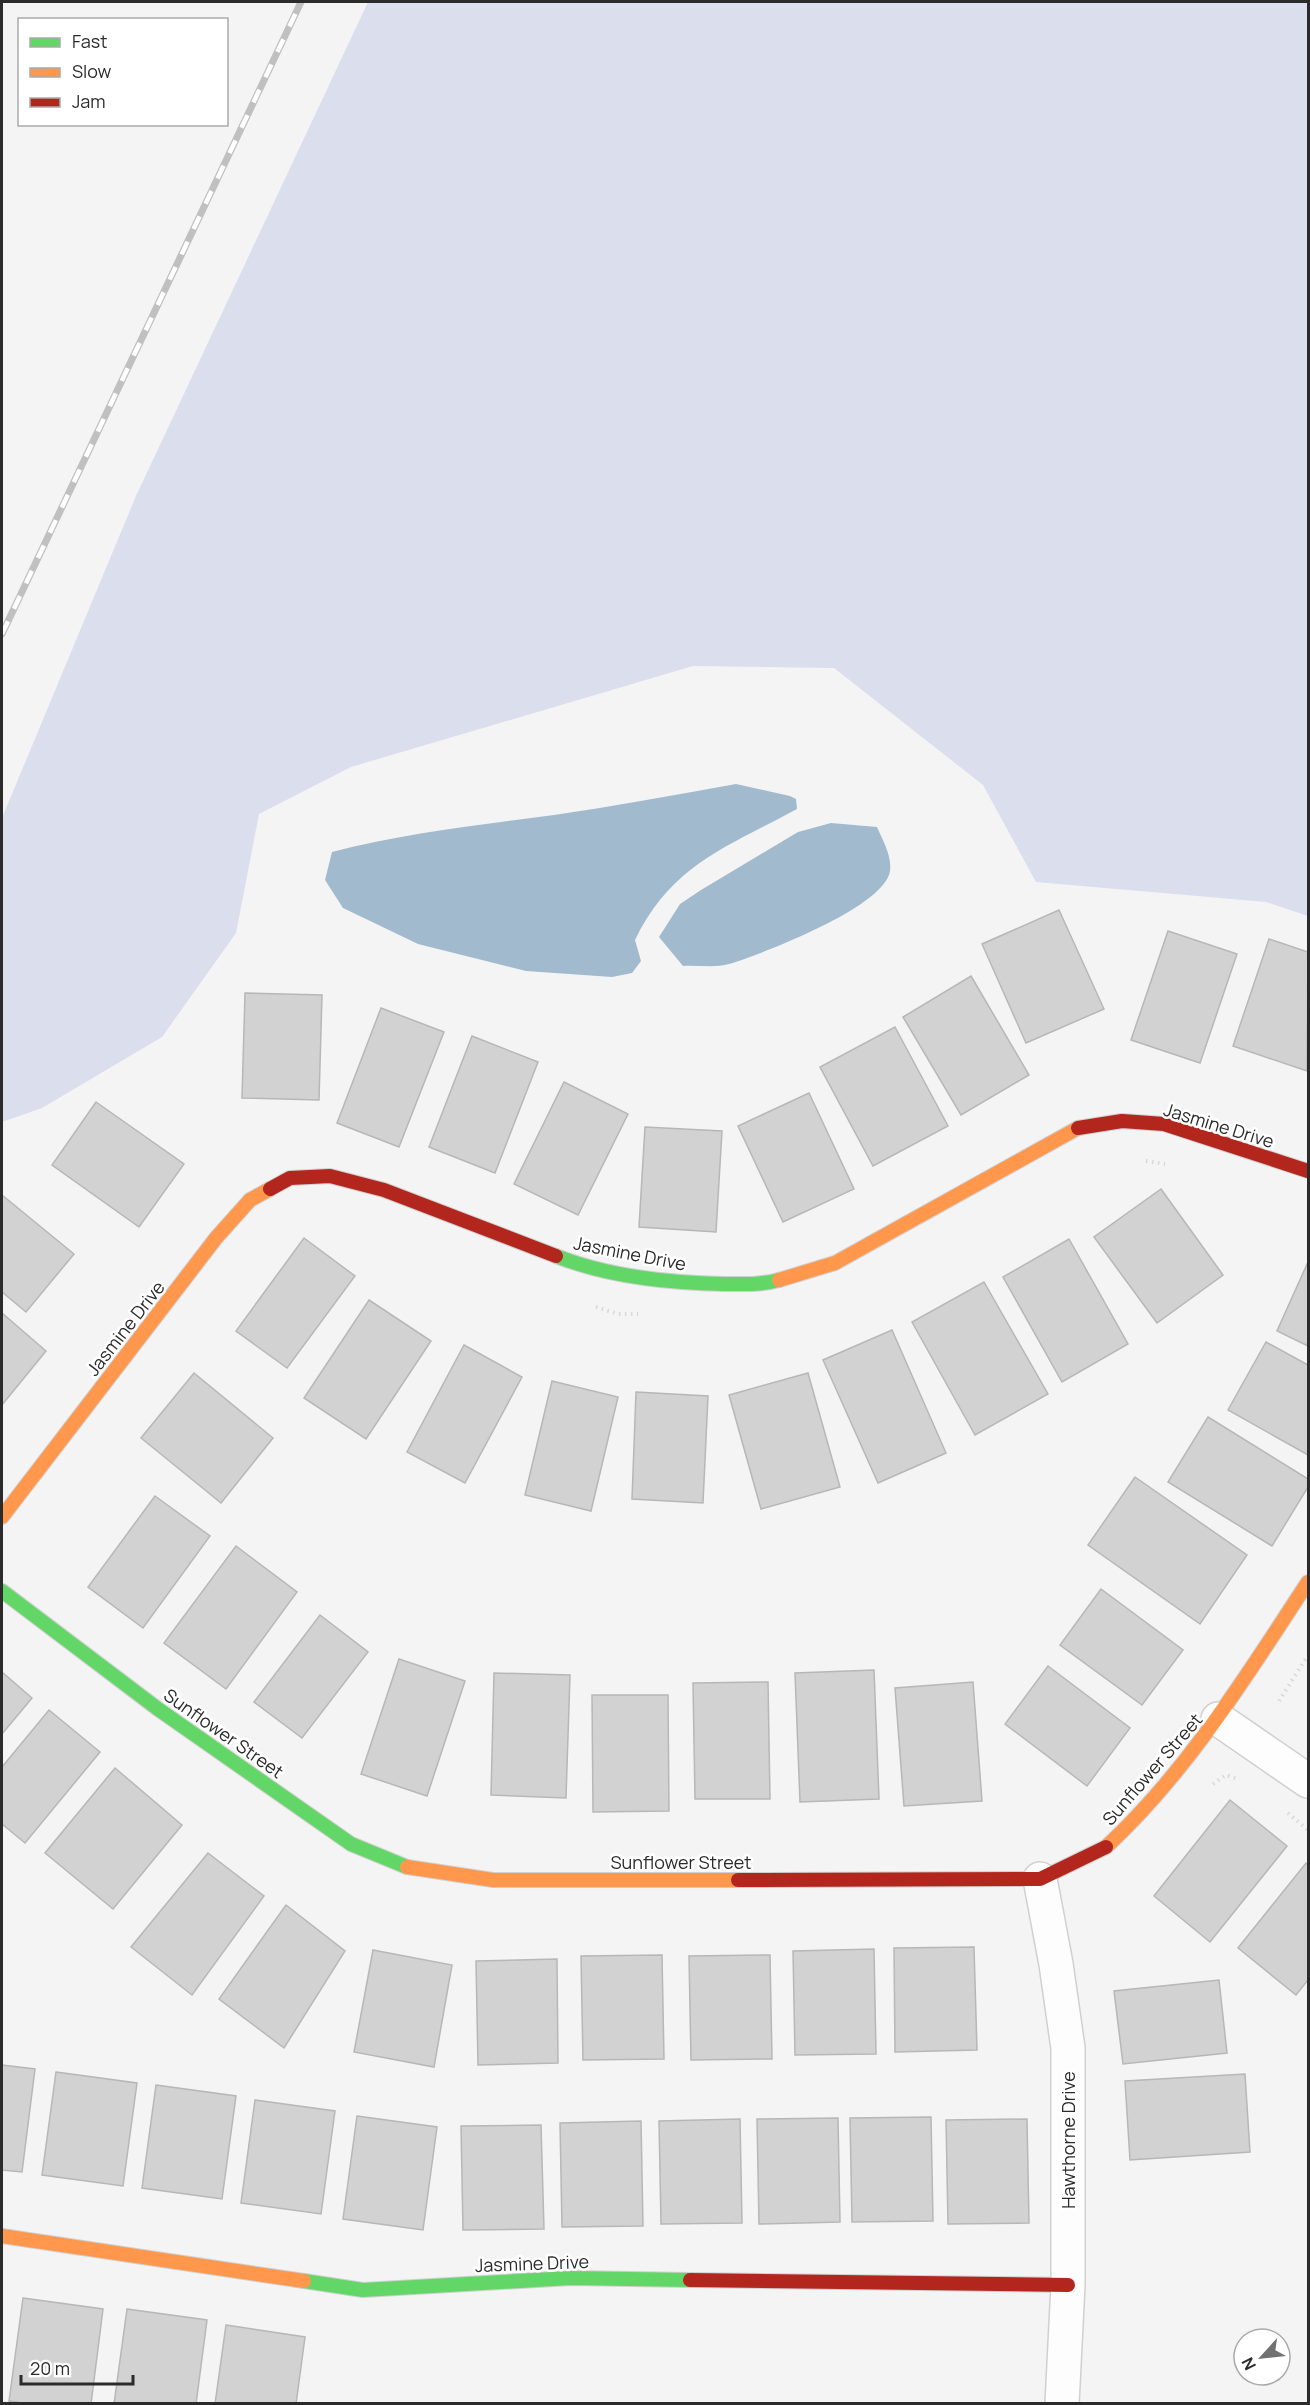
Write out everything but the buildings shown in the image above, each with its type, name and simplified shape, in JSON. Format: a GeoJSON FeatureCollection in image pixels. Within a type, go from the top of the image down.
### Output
{"type":"FeatureCollection","features":[{"type":"Feature","properties":{"kind":"street","name":"Jasmine Drive"},"geometry":{"type":"LineString","coordinates":[[2,1518],[216,1238],[250,1200],[290,1178],[330,1176],[384,1190],[576,1263],[678,1283],[765,1284],[835,1263],[1080,1127],[1122,1121],[1164,1124],[1308,1171]]}},
{"type":"Feature","properties":{"kind":"street","name":"Sunflower Street"},"geometry":{"type":"LineString","coordinates":[[2,1592],[158,1709],[351,1844],[410,1868],[493,1880],[1040,1879],[1102,1851],[1132,1823],[1218,1719],[1308,1582]]}},
{"type":"Feature","properties":{"kind":"street"},"geometry":{"type":"LineString","coordinates":[[1218,1719],[1308,1781]]}},
{"type":"Feature","properties":{"kind":"street","name":"Hawthorne Drive"},"geometry":{"type":"LineString","coordinates":[[1040,1879],[1056,1964],[1068,2048],[1068,2285],[1062,2403]]}},
{"type":"Feature","properties":{"kind":"street","name":"Jasmine Drive"},"geometry":{"type":"LineString","coordinates":[[2,2236],[363,2290],[571,2278],[1068,2285]]}},
{"type":"Feature","properties":{"kind":"path"},"geometry":{"type":"LineString","coordinates":[[1279,1701],[1308,1655]]}},
{"type":"Feature","properties":{"kind":"path"},"geometry":{"type":"LineString","coordinates":[[1212,1785],[1226,1775],[1245,1780]]}},
{"type":"Feature","properties":{"kind":"path"},"geometry":{"type":"LineString","coordinates":[[1285,1810],[1308,1830]]}},
{"type":"Feature","properties":{"kind":"shaded area"},"geometry":{"type":"Polygon","coordinates":[[[368,2],[1308,2],[1308,916],[1266,902],[1036,882],[983,785],[834,668],[693,666],[351,767],[259,814],[236,933],[162,1037],[42,1108],[2,1122],[2,818],[136,496],[368,2]]]}},
{"type":"Feature","properties":{"kind":"water"},"geometry":{"type":"Polygon","coordinates":[[[736,784],[790,796],[796,799],[797,809],[725,847],[684,875],[650,914],[635,940],[641,961],[632,973],[612,977],[526,971],[418,944],[343,908],[325,880],[332,852],[359,845],[470,826],[577,812],[736,784]]]}},
{"type":"Feature","properties":{"kind":"water"},"geometry":{"type":"Polygon","coordinates":[[[831,823],[877,827],[890,865],[890,871],[883,885],[846,914],[793,940],[724,965],[683,966],[659,937],[680,904],[701,890],[798,832],[831,823]]]}},
{"type":"Feature","properties":{"kind":"railway"},"geometry":{"type":"LineString","coordinates":[[2,634],[301,2]]}},
{"type":"Feature","properties":{"kind":"traffic: fast"},"geometry":{"type":"LineString","coordinates":[[556,1256],[596,1269],[661,1280],[738,1284],[779,1280]]}},
{"type":"Feature","properties":{"kind":"traffic: fast"},"geometry":{"type":"LineString","coordinates":[[2,1591],[158,1709],[351,1844],[407,1867]]}},
{"type":"Feature","properties":{"kind":"traffic: fast"},"geometry":{"type":"LineString","coordinates":[[304,2281],[363,2290],[571,2278],[690,2280]]}},
{"type":"Feature","properties":{"kind":"traffic: slow"},"geometry":{"type":"LineString","coordinates":[[779,1280],[835,1263],[1078,1128]]}},
{"type":"Feature","properties":{"kind":"traffic: slow"},"geometry":{"type":"LineString","coordinates":[[2,1517],[216,1238],[250,1200],[270,1189]]}},
{"type":"Feature","properties":{"kind":"traffic: slow"},"geometry":{"type":"LineString","coordinates":[[1106,1847],[1136,1818],[1190,1754],[1239,1687],[1308,1582]]}},
{"type":"Feature","properties":{"kind":"traffic: slow"},"geometry":{"type":"LineString","coordinates":[[407,1867],[493,1880],[738,1880]]}},
{"type":"Feature","properties":{"kind":"traffic: slow"},"geometry":{"type":"LineString","coordinates":[[2,2236],[304,2281]]}},
{"type":"Feature","properties":{"kind":"traffic: jam"},"geometry":{"type":"LineString","coordinates":[[1078,1128],[1122,1121],[1164,1124],[1308,1171]]}},
{"type":"Feature","properties":{"kind":"traffic: jam"},"geometry":{"type":"LineString","coordinates":[[270,1189],[290,1178],[330,1176],[384,1190],[556,1256]]}},
{"type":"Feature","properties":{"kind":"traffic: jam"},"geometry":{"type":"LineString","coordinates":[[738,1880],[1040,1879],[1106,1847]]}},
{"type":"Feature","properties":{"kind":"traffic: jam"},"geometry":{"type":"LineString","coordinates":[[690,2280],[1068,2285]]}}]}
